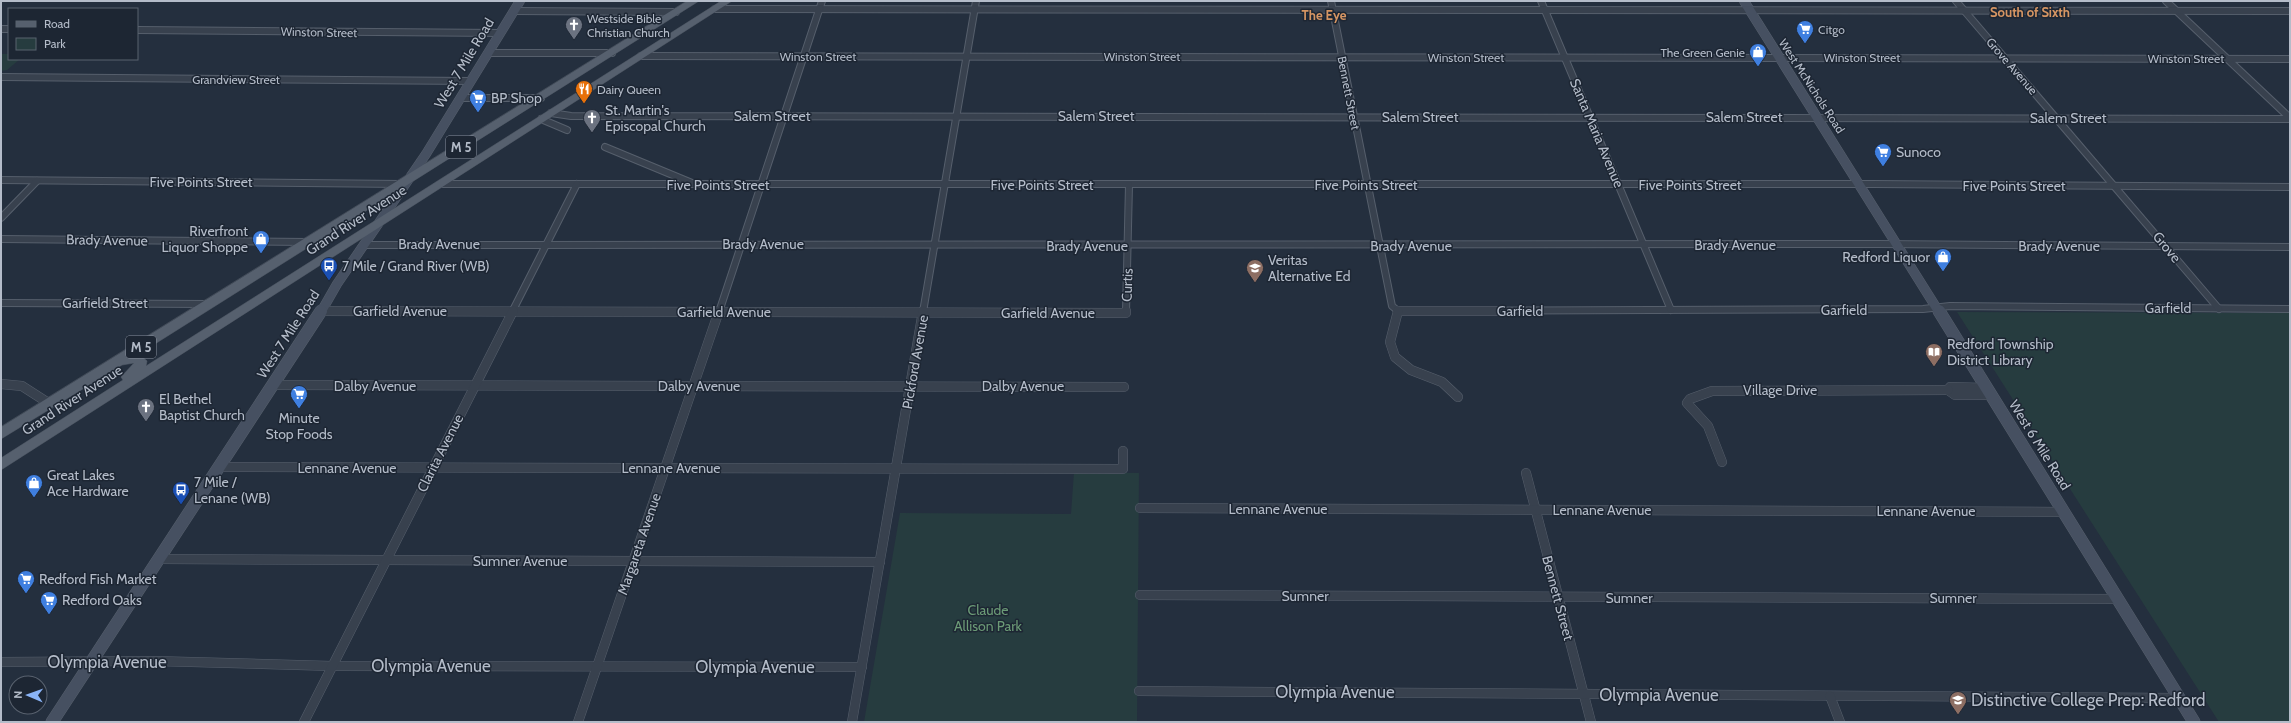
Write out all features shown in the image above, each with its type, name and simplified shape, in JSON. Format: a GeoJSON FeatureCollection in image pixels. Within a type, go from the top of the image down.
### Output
{"type":"FeatureCollection","features":[{"type":"Feature","properties":{"kind":"main road","name":"West 7 Mile Road"},"geometry":{"type":"LineString","coordinates":[[52,722],[461,98],[520,1]]}},
{"type":"Feature","properties":{"kind":"main road","name":"Grand River Avenue"},"geometry":{"type":"LineString","coordinates":[[1,434],[694,1]]}},
{"type":"Feature","properties":{"kind":"main road","name":"Grand River Avenue"},"geometry":{"type":"LineString","coordinates":[[1,465],[727,1]]}},
{"type":"Feature","properties":{"kind":"main road","name":"West McNichols Road"},"geometry":{"type":"LineString","coordinates":[[1744,1],[1860,184]]}},
{"type":"Feature","properties":{"kind":"main road"},"geometry":{"type":"LineString","coordinates":[[612,52],[623,53],[626,55],[625,66]]}},
{"type":"Feature","properties":{"kind":"main road"},"geometry":{"type":"LineString","coordinates":[[541,98],[537,104],[521,114],[517,120],[526,124],[546,116]]}},
{"type":"Feature","properties":{"kind":"main road","name":"West 6 Mile Road"},"geometry":{"type":"LineString","coordinates":[[1860,184],[2194,722]]}},
{"type":"Feature","properties":{"kind":"main road"},"geometry":{"type":"LineString","coordinates":[[269,294],[248,301],[239,299],[238,295],[240,291],[273,270],[282,259]]}},
{"type":"Feature","properties":{"kind":"main road"},"geometry":{"type":"LineString","coordinates":[[24,450],[41,433],[128,377],[141,364],[141,361],[137,358],[119,361]]}},
{"type":"Feature","properties":{"kind":"street","name":"Margareta Avenue"},"geometry":{"type":"LineString","coordinates":[[578,722],[762,185],[822,1]]}},
{"type":"Feature","properties":{"kind":"street","name":"Pickford Avenue"},"geometry":{"type":"LineString","coordinates":[[852,722],[946,185],[976,1]]}},
{"type":"Feature","properties":{"kind":"street"},"geometry":{"type":"LineString","coordinates":[[1129,1],[1129,9]]}},
{"type":"Feature","properties":{"kind":"street","name":"Bennett Street"},"geometry":{"type":"LineString","coordinates":[[1331,1],[1392,306],[1398,311]]}},
{"type":"Feature","properties":{"kind":"street","name":"Santa Maria Avenue"},"geometry":{"type":"LineString","coordinates":[[1541,1],[1671,310]]}},
{"type":"Feature","properties":{"kind":"street","name":"Grove Avenue"},"geometry":{"type":"LineString","coordinates":[[1956,1],[2115,186]]}},
{"type":"Feature","properties":{"kind":"street"},"geometry":{"type":"LineString","coordinates":[[2166,1],[2290,118]]}},
{"type":"Feature","properties":{"kind":"street"},"geometry":{"type":"LineString","coordinates":[[715,9],[2290,11]]}},
{"type":"Feature","properties":{"kind":"street"},"geometry":{"type":"LineString","coordinates":[[514,11],[676,12]]}},
{"type":"Feature","properties":{"kind":"street","name":"Winston Street"},"geometry":{"type":"LineString","coordinates":[[138,30],[500,33]]}},
{"type":"Feature","properties":{"kind":"street"},"geometry":{"type":"LineString","coordinates":[[488,53],[612,52]]}},
{"type":"Feature","properties":{"kind":"street","name":"Winston Street"},"geometry":{"type":"LineString","coordinates":[[641,56],[2005,57],[2290,59]]}},
{"type":"Feature","properties":{"kind":"street","name":"Grandview Street"},"geometry":{"type":"LineString","coordinates":[[1,77],[471,81]]}},
{"type":"Feature","properties":{"kind":"street"},"geometry":{"type":"LineString","coordinates":[[461,98],[541,98]]}},
{"type":"Feature","properties":{"kind":"street"},"geometry":{"type":"LineString","coordinates":[[546,116],[567,130]]}},
{"type":"Feature","properties":{"kind":"street","name":"Salem Street"},"geometry":{"type":"LineString","coordinates":[[546,116],[2290,118]]}},
{"type":"Feature","properties":{"kind":"street"},"geometry":{"type":"LineString","coordinates":[[605,146],[697,185]]}},
{"type":"Feature","properties":{"kind":"street","name":"Five Points Street"},"geometry":{"type":"LineString","coordinates":[[1,180],[406,181]]}},
{"type":"Feature","properties":{"kind":"street"},"geometry":{"type":"LineString","coordinates":[[1,218],[36,181]]}},
{"type":"Feature","properties":{"kind":"street","name":"Five Points Street"},"geometry":{"type":"LineString","coordinates":[[441,184],[1860,184],[2290,187]]}},
{"type":"Feature","properties":{"kind":"street","name":"Clarita Avenue"},"geometry":{"type":"LineString","coordinates":[[304,722],[431,468],[577,184]]}},
{"type":"Feature","properties":{"kind":"street","name":"Curtis"},"geometry":{"type":"LineString","coordinates":[[1126,313],[1129,185]]}},
{"type":"Feature","properties":{"kind":"street","name":"Grove"},"geometry":{"type":"LineString","coordinates":[[2115,186],[2219,309]]}},
{"type":"Feature","properties":{"kind":"street","name":"Brady Avenue"},"geometry":{"type":"LineString","coordinates":[[1,239],[309,242]]}},
{"type":"Feature","properties":{"kind":"street","name":"Brady Avenue"},"geometry":{"type":"LineString","coordinates":[[364,244],[741,244],[935,246],[1897,245],[2290,247]]}},
{"type":"Feature","properties":{"kind":"street","name":"Garfield Street"},"geometry":{"type":"LineString","coordinates":[[1,303],[210,304]]}},
{"type":"Feature","properties":{"kind":"street","name":"Garfield"},"geometry":{"type":"LineString","coordinates":[[1398,311],[1936,308],[2290,309]]}},
{"type":"Feature","properties":{"kind":"street","name":"Garfield Avenue"},"geometry":{"type":"LineString","coordinates":[[321,311],[1126,313]]}},
{"type":"Feature","properties":{"kind":"street"},"geometry":{"type":"LineString","coordinates":[[1398,311],[1390,342],[1395,357],[1411,370],[1442,382],[1458,397]]}},
{"type":"Feature","properties":{"kind":"street"},"geometry":{"type":"LineString","coordinates":[[1,384],[22,386],[50,404]]}},
{"type":"Feature","properties":{"kind":"street","name":"Dalby Avenue"},"geometry":{"type":"LineString","coordinates":[[273,385],[1124,387]]}},
{"type":"Feature","properties":{"kind":"street","name":"Village Drive"},"geometry":{"type":"LineString","coordinates":[[1722,462],[1712,434],[1704,421],[1687,403],[1690,399],[1712,391],[1948,390],[1950,387],[1988,391]]}},
{"type":"Feature","properties":{"kind":"street","name":"Lennane Avenue"},"geometry":{"type":"LineString","coordinates":[[219,467],[1123,469],[1123,451]]}},
{"type":"Feature","properties":{"kind":"street","name":"Bennett Street"},"geometry":{"type":"LineString","coordinates":[[1526,473],[1591,722]]}},
{"type":"Feature","properties":{"kind":"street","name":"Lennane Avenue"},"geometry":{"type":"LineString","coordinates":[[1140,508],[1536,511],[2064,512]]}},
{"type":"Feature","properties":{"kind":"street","name":"Sumner Avenue"},"geometry":{"type":"LineString","coordinates":[[159,559],[880,562]]}},
{"type":"Feature","properties":{"kind":"street","name":"Sumner"},"geometry":{"type":"LineString","coordinates":[[1140,595],[1559,598],[2118,598]]}},
{"type":"Feature","properties":{"kind":"street","name":"Olympia Avenue"},"geometry":{"type":"LineString","coordinates":[[1,662],[154,661],[332,666],[862,667]]}},
{"type":"Feature","properties":{"kind":"street","name":"Olympia Avenue"},"geometry":{"type":"LineString","coordinates":[[1139,691],[2179,698]]}},
{"type":"Feature","properties":{"kind":"street"},"geometry":{"type":"LineString","coordinates":[[1830,696],[1840,722]]}},
{"type":"Feature","properties":{"kind":"green space"},"geometry":{"type":"Polygon","coordinates":[[[1,54],[8,54],[8,60],[19,60],[7,70],[1,71],[1,54]]]}},
{"type":"Feature","properties":{"kind":"green space"},"geometry":{"type":"Polygon","coordinates":[[[1957,312],[2290,313],[2290,722],[2219,722],[1957,312]]]}},
{"type":"Feature","properties":{"kind":"green space","name":"Claude Allison Park"},"geometry":{"type":"Polygon","coordinates":[[[1074,472],[1139,473],[1137,722],[864,722],[900,513],[1071,514],[1074,472]]]}},
{"type":"Feature","properties":{"kind":"place","name":"Westside Bible Christian Church"},"geometry":{"type":"Point","coordinates":[574,40]}},
{"type":"Feature","properties":{"kind":"place","name":"Citgo"},"geometry":{"type":"Point","coordinates":[1805,44]}},
{"type":"Feature","properties":{"kind":"place","name":"The Green Genie"},"geometry":{"type":"Point","coordinates":[1758,67]}},
{"type":"Feature","properties":{"kind":"place","name":"Dairy Queen"},"geometry":{"type":"Point","coordinates":[584,104]}},
{"type":"Feature","properties":{"kind":"place","name":"BP Shop"},"geometry":{"type":"Point","coordinates":[478,113]}},
{"type":"Feature","properties":{"kind":"place","name":"St. Martin's Episcopal Church"},"geometry":{"type":"Point","coordinates":[592,133]}},
{"type":"Feature","properties":{"kind":"place","name":"Sunoco"},"geometry":{"type":"Point","coordinates":[1883,167]}},
{"type":"Feature","properties":{"kind":"place","name":"Riverfront Liquor Shoppe"},"geometry":{"type":"Point","coordinates":[261,254]}},
{"type":"Feature","properties":{"kind":"place","name":"Redford Liquor"},"geometry":{"type":"Point","coordinates":[1943,272]}},
{"type":"Feature","properties":{"kind":"place","name":"7 Mile / Grand River (WB)"},"geometry":{"type":"Point","coordinates":[329,281]}},
{"type":"Feature","properties":{"kind":"place","name":"Veritas Alternative Ed"},"geometry":{"type":"Point","coordinates":[1255,283]}},
{"type":"Feature","properties":{"kind":"place","name":"Redford Township District Library"},"geometry":{"type":"Point","coordinates":[1934,367]}},
{"type":"Feature","properties":{"kind":"place","name":"Minute Stop Foods"},"geometry":{"type":"Point","coordinates":[299,409]}},
{"type":"Feature","properties":{"kind":"place","name":"El Bethel Baptist Church"},"geometry":{"type":"Point","coordinates":[146,422]}},
{"type":"Feature","properties":{"kind":"place","name":"Great Lakes Ace Hardware"},"geometry":{"type":"Point","coordinates":[34,498]}},
{"type":"Feature","properties":{"kind":"place","name":"7 Mile / Lenane (WB)"},"geometry":{"type":"Point","coordinates":[181,505]}},
{"type":"Feature","properties":{"kind":"place","name":"Redford Fish Market"},"geometry":{"type":"Point","coordinates":[26,594]}},
{"type":"Feature","properties":{"kind":"place","name":"Redford Oaks"},"geometry":{"type":"Point","coordinates":[49,615]}},
{"type":"Feature","properties":{"kind":"place","name":"Distinctive College Prep: Redford"},"geometry":{"type":"Point","coordinates":[1958,715]}},
{"type":"Feature","properties":{"kind":"district","name":"South of Sixth"},"geometry":{"type":"Point","coordinates":[2030,12]}},
{"type":"Feature","properties":{"kind":"district","name":"The Eye"},"geometry":{"type":"Point","coordinates":[1324,15]}}]}
